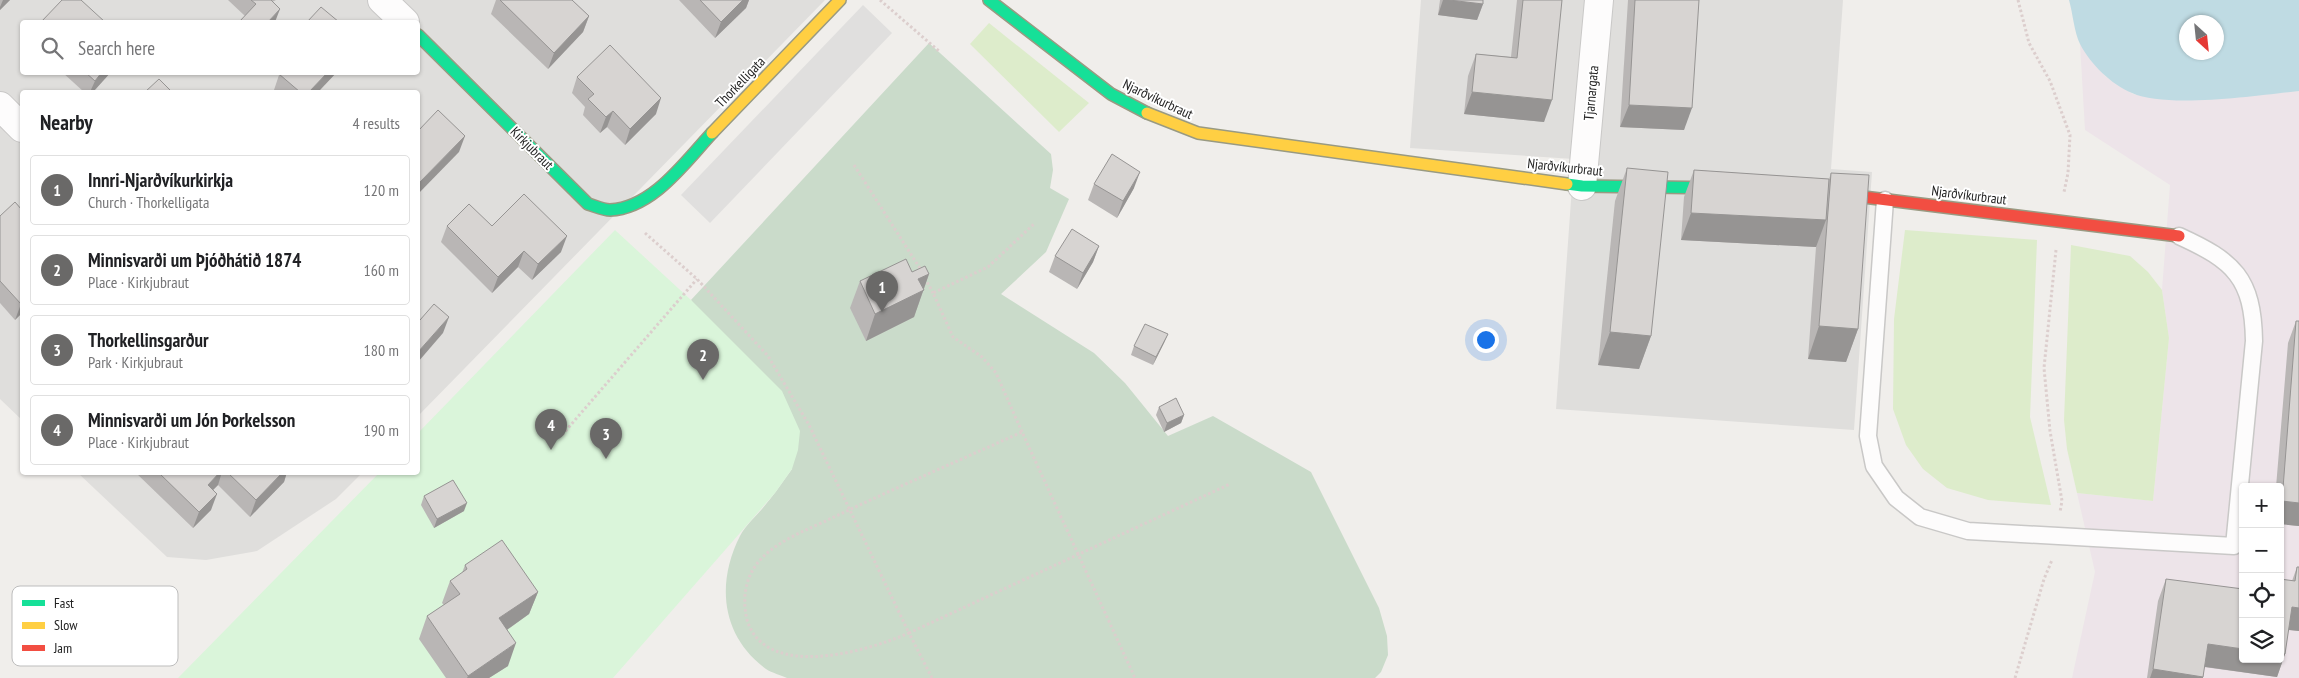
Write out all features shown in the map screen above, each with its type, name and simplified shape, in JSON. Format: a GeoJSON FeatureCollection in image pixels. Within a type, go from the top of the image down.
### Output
{"type":"FeatureCollection","features":[{"type":"Feature","properties":{"kind":"street"},"geometry":{"type":"LineString","coordinates":[[382,0],[403,20]]}},
{"type":"Feature","properties":{"kind":"street","name":"Thorkelligata"},"geometry":{"type":"LineString","coordinates":[[609,210],[634,205],[663,185],[840,0]]}},
{"type":"Feature","properties":{"kind":"street","name":"Njarðvíkurbraut"},"geometry":{"type":"LineString","coordinates":[[989,0],[1111,94],[1154,117],[1198,134],[1582,186],[1739,188]]}},
{"type":"Feature","properties":{"kind":"street","name":"Tjarnargata"},"geometry":{"type":"LineString","coordinates":[[1582,186],[1599,0]]}},
{"type":"Feature","properties":{"kind":"street","name":"Kirkjubraut"},"geometry":{"type":"LineString","coordinates":[[420,37],[588,204],[609,210]]}},
{"type":"Feature","properties":{"kind":"street"},"geometry":{"type":"LineString","coordinates":[[0,106],[20,126]]}},
{"type":"Feature","properties":{"kind":"street","name":"Njarðvíkurbraut"},"geometry":{"type":"LineString","coordinates":[[1817,192],[2179,236]]}},
{"type":"Feature","properties":{"kind":"lane"},"geometry":{"type":"LineString","coordinates":[[1885,200],[1868,436],[1874,466],[1896,498],[1920,518],[1968,531],[2234,546],[2254,341],[2254,320],[2250,302],[2242,282],[2232,268],[2216,253],[2179,236]]}},
{"type":"Feature","properties":{"kind":"path"},"geometry":{"type":"LineString","coordinates":[[880,0],[940,52]]}},
{"type":"Feature","properties":{"kind":"path"},"geometry":{"type":"LineString","coordinates":[[2014,678],[2044,579],[2054,554],[2062,501],[2050,431],[2044,368],[2059,221],[2068,173],[2070,134],[2050,81],[2029,43],[2018,0]]}},
{"type":"Feature","properties":{"kind":"path"},"geometry":{"type":"LineString","coordinates":[[854,165],[906,244],[933,293],[953,337],[982,357],[996,373],[1134,678]]}},
{"type":"Feature","properties":{"kind":"path"},"geometry":{"type":"LineString","coordinates":[[609,210],[642,230],[697,280],[768,356],[809,425],[932,678]]}},
{"type":"Feature","properties":{"kind":"path"},"geometry":{"type":"LineString","coordinates":[[933,293],[988,267],[1035,223]]}},
{"type":"Feature","properties":{"kind":"path"},"geometry":{"type":"LineString","coordinates":[[562,435],[697,280]]}},
{"type":"Feature","properties":{"kind":"path"},"geometry":{"type":"LineString","coordinates":[[758,648],[748,625],[744,605],[746,582],[761,559],[780,544],[1022,432]]}},
{"type":"Feature","properties":{"kind":"path"},"geometry":{"type":"LineString","coordinates":[[856,656],[910,634],[1230,484]]}},
{"type":"Feature","properties":{"kind":"shaded area"},"geometry":{"type":"Polygon","coordinates":[[[0,0],[825,0],[420,414],[420,90],[20,90],[20,418],[0,399],[0,0]]]}},
{"type":"Feature","properties":{"kind":"shaded area"},"geometry":{"type":"Polygon","coordinates":[[[1421,0],[1843,0],[1831,169],[1872,172],[1854,430],[1556,409],[1574,159],[1410,148],[1421,0]]]}},
{"type":"Feature","properties":{"kind":"shaded area"},"geometry":{"type":"Polygon","coordinates":[[[863,5],[892,33],[710,223],[681,195],[863,5]]]}},
{"type":"Feature","properties":{"kind":"shaded area"},"geometry":{"type":"Polygon","coordinates":[[[2080,44],[2105,76],[2133,94],[2163,99],[2198,100],[2299,91],[2299,678],[2072,678],[2095,572],[2077,493],[2153,501],[2169,338],[2162,290],[2170,185],[2085,130],[2080,44]]]}},
{"type":"Feature","properties":{"kind":"shaded area"},"geometry":{"type":"Polygon","coordinates":[[[80,475],[360,475],[336,499],[257,551],[206,560],[167,557],[80,475]]]}},
{"type":"Feature","properties":{"kind":"green space"},"geometry":{"type":"Polygon","coordinates":[[[989,23],[1089,103],[1059,132],[970,44],[989,23]]]}},
{"type":"Feature","properties":{"kind":"green space"},"geometry":{"type":"Polygon","coordinates":[[[929,43],[1051,154],[1053,170],[1050,188],[1069,199],[1046,252],[1001,294],[1094,353],[1125,383],[1168,436],[1213,416],[1311,472],[1379,608],[1387,636],[1388,655],[1381,672],[1375,678],[787,678],[766,669],[751,656],[740,641],[732,625],[727,608],[726,590],[732,554],[740,536],[792,469],[691,300],[929,43]]]}},
{"type":"Feature","properties":{"kind":"green space"},"geometry":{"type":"Polygon","coordinates":[[[615,230],[691,300],[782,391],[800,431],[798,450],[792,469],[775,493],[613,678],[178,678],[377,475],[420,475],[420,431],[615,230]]]}},
{"type":"Feature","properties":{"kind":"green space"},"geometry":{"type":"Polygon","coordinates":[[[1905,230],[2037,240],[2030,417],[2051,505],[1988,500],[1947,488],[1923,469],[1906,445],[1893,409],[1894,319],[1905,230]]]}},
{"type":"Feature","properties":{"kind":"green space"},"geometry":{"type":"Polygon","coordinates":[[[2071,245],[2130,256],[2148,272],[2162,290],[2169,338],[2153,501],[2077,493],[2067,449],[2064,420],[2071,245]]]}},
{"type":"Feature","properties":{"kind":"water"},"geometry":{"type":"Polygon","coordinates":[[[2069,0],[2299,0],[2299,91],[2214,100],[2148,98],[2132,93],[2109,79],[2085,52],[2076,34],[2069,0]]]}},
{"type":"Feature","properties":{"kind":"building"},"geometry":{"type":"Polygon","coordinates":[[[62,0],[81,0],[103,20],[43,20],[62,0]]]}},
{"type":"Feature","properties":{"kind":"building"},"geometry":{"type":"Polygon","coordinates":[[[251,0],[271,0],[280,9],[270,20],[241,20],[256,4],[251,0]]]}},
{"type":"Feature","properties":{"kind":"building"},"geometry":{"type":"Polygon","coordinates":[[[500,0],[572,0],[589,16],[554,53],[500,0]]]}},
{"type":"Feature","properties":{"kind":"building"},"geometry":{"type":"Polygon","coordinates":[[[700,0],[743,0],[721,22],[700,0]]]}},
{"type":"Feature","properties":{"kind":"building"},"geometry":{"type":"Polygon","coordinates":[[[1449,0],[1483,0],[1483,4],[1449,0]]]}},
{"type":"Feature","properties":{"kind":"building"},"geometry":{"type":"Polygon","coordinates":[[[1523,0],[1562,0],[1552,100],[1472,92],[1476,54],[1517,58],[1523,0]]]}},
{"type":"Feature","properties":{"kind":"building"},"geometry":{"type":"Polygon","coordinates":[[[1635,0],[1699,0],[1692,108],[1629,105],[1635,0]]]}},
{"type":"Feature","properties":{"kind":"building"},"geometry":{"type":"Polygon","coordinates":[[[321,7],[337,20],[309,20],[321,7]]]}},
{"type":"Feature","properties":{"kind":"building"},"geometry":{"type":"Polygon","coordinates":[[[610,45],[661,98],[630,129],[613,111],[606,117],[588,99],[594,94],[577,77],[610,45]]]}},
{"type":"Feature","properties":{"kind":"building"},"geometry":{"type":"Polygon","coordinates":[[[88,75],[100,75],[95,81],[88,75]]]}},
{"type":"Feature","properties":{"kind":"building"},"geometry":{"type":"Polygon","coordinates":[[[280,75],[325,75],[311,90],[298,90],[280,75]]]}},
{"type":"Feature","properties":{"kind":"building"},"geometry":{"type":"Polygon","coordinates":[[[159,79],[170,90],[147,90],[159,79]]]}},
{"type":"Feature","properties":{"kind":"building"},"geometry":{"type":"Polygon","coordinates":[[[438,110],[465,136],[420,182],[420,129],[438,110]]]}},
{"type":"Feature","properties":{"kind":"building"},"geometry":{"type":"Polygon","coordinates":[[[1112,154],[1140,172],[1123,201],[1094,184],[1112,154]]]}},
{"type":"Feature","properties":{"kind":"building"},"geometry":{"type":"Polygon","coordinates":[[[1627,168],[1668,172],[1651,336],[1610,332],[1627,168]]]}},
{"type":"Feature","properties":{"kind":"building"},"geometry":{"type":"Polygon","coordinates":[[[1694,170],[1829,179],[1826,220],[1691,213],[1694,170]]]}},
{"type":"Feature","properties":{"kind":"building"},"geometry":{"type":"Polygon","coordinates":[[[1831,173],[1869,175],[1858,329],[1819,326],[1831,173]]]}},
{"type":"Feature","properties":{"kind":"building"},"geometry":{"type":"Polygon","coordinates":[[[524,194],[567,236],[538,264],[524,251],[498,277],[447,226],[469,204],[492,226],[524,194]]]}},
{"type":"Feature","properties":{"kind":"building"},"geometry":{"type":"Polygon","coordinates":[[[15,202],[20,208],[20,303],[0,281],[0,216],[15,202]]]}},
{"type":"Feature","properties":{"kind":"building"},"geometry":{"type":"Polygon","coordinates":[[[1072,229],[1099,246],[1083,273],[1055,256],[1072,229]]]}},
{"type":"Feature","properties":{"kind":"building"},"geometry":{"type":"Polygon","coordinates":[[[906,259],[912,272],[925,266],[929,274],[918,279],[924,290],[875,314],[860,281],[906,259]]]}},
{"type":"Feature","properties":{"kind":"building"},"geometry":{"type":"Polygon","coordinates":[[[434,304],[449,317],[420,350],[420,320],[434,304]]]}},
{"type":"Feature","properties":{"kind":"building"},"geometry":{"type":"Polygon","coordinates":[[[2296,321],[2299,321],[2299,503],[2284,501],[2283,483],[2296,321]]]}},
{"type":"Feature","properties":{"kind":"building"},"geometry":{"type":"Polygon","coordinates":[[[1145,324],[1168,334],[1156,357],[1134,346],[1145,324]]]}},
{"type":"Feature","properties":{"kind":"building"},"geometry":{"type":"Polygon","coordinates":[[[1176,398],[1184,415],[1167,423],[1159,407],[1176,398]]]}},
{"type":"Feature","properties":{"kind":"building"},"geometry":{"type":"Polygon","coordinates":[[[161,475],[217,475],[208,485],[217,494],[199,512],[161,475]]]}},
{"type":"Feature","properties":{"kind":"building"},"geometry":{"type":"Polygon","coordinates":[[[230,475],[280,475],[256,500],[230,475]]]}},
{"type":"Feature","properties":{"kind":"building"},"geometry":{"type":"Polygon","coordinates":[[[453,480],[467,503],[437,519],[424,496],[453,480]]]}},
{"type":"Feature","properties":{"kind":"building"},"geometry":{"type":"Polygon","coordinates":[[[502,540],[538,592],[499,618],[516,643],[468,676],[427,616],[460,594],[450,581],[467,569],[465,565],[502,540]]]}},
{"type":"Feature","properties":{"kind":"building"},"geometry":{"type":"Polygon","coordinates":[[[2297,567],[2299,567],[2299,608],[2292,607],[2284,654],[2284,580],[2295,581],[2297,567]]]}},
{"type":"Feature","properties":{"kind":"building"},"geometry":{"type":"Polygon","coordinates":[[[2166,579],[2239,588],[2239,648],[2208,644],[2203,677],[2153,669],[2166,579]]]}},
{"type":"Feature","properties":{"kind":"traffic: fast"},"geometry":{"type":"LineString","coordinates":[[989,0],[1111,94],[1147,113]]}},
{"type":"Feature","properties":{"kind":"traffic: fast"},"geometry":{"type":"LineString","coordinates":[[420,37],[588,204],[599,208],[610,210],[626,207],[654,192],[679,170],[712,133]]}},
{"type":"Feature","properties":{"kind":"traffic: fast"},"geometry":{"type":"LineString","coordinates":[[1567,184],[1582,186],[1723,188]]}},
{"type":"Feature","properties":{"kind":"traffic: slow"},"geometry":{"type":"LineString","coordinates":[[712,133],[840,0]]}},
{"type":"Feature","properties":{"kind":"traffic: slow"},"geometry":{"type":"LineString","coordinates":[[1147,113],[1198,133],[1567,184]]}},
{"type":"Feature","properties":{"kind":"traffic: jam"},"geometry":{"type":"LineString","coordinates":[[1831,193],[2179,236]]}},
{"type":"Feature","properties":{"kind":"place","name":"Innri-Njarðvíkurkirkja"},"geometry":{"type":"Point","coordinates":[882,312]}},
{"type":"Feature","properties":{"kind":"place","name":"Minnisvarði um Þjóðhátið 1874"},"geometry":{"type":"Point","coordinates":[703,380]}},
{"type":"Feature","properties":{"kind":"place","name":"Minnisvarði um Jón Þorkelsson"},"geometry":{"type":"Point","coordinates":[551,450]}},
{"type":"Feature","properties":{"kind":"place","name":"Thorkellinsgarður"},"geometry":{"type":"Point","coordinates":[606,459]}}]}
